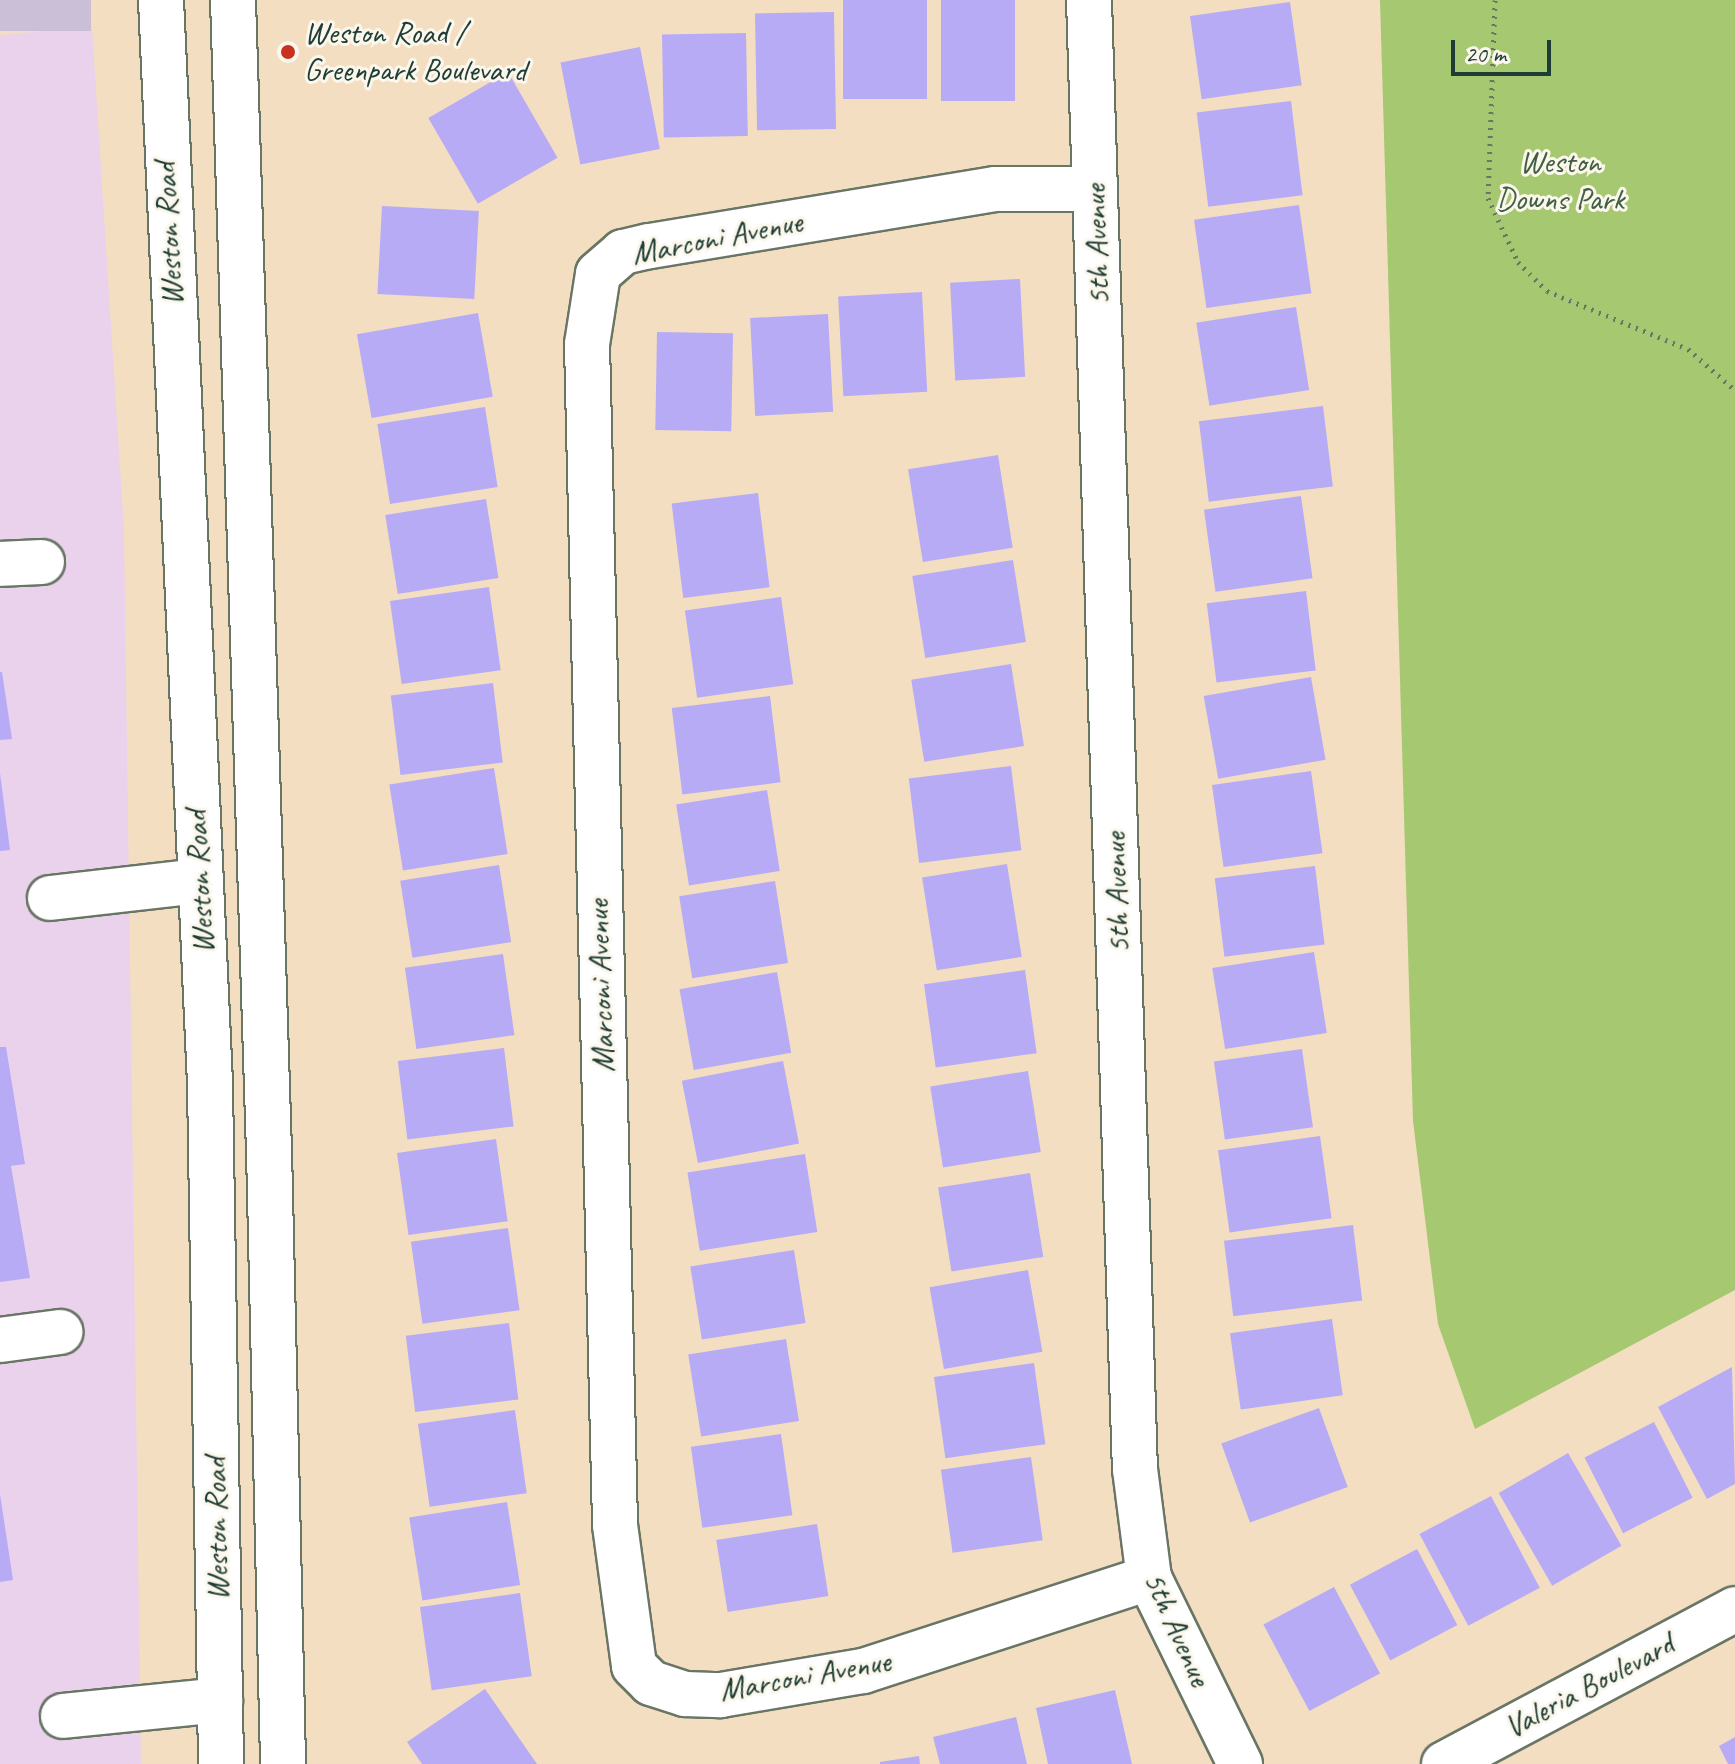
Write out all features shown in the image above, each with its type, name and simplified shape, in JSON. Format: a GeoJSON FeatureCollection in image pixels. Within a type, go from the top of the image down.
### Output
{"type":"FeatureCollection","features":[{"type":"Feature","properties":{"kind":"street","name":"Weston Road"},"geometry":{"type":"LineString","coordinates":[[161,0],[210,1085],[221,1764]]}},
{"type":"Feature","properties":{"kind":"street","name":"Weston Road"},"geometry":{"type":"LineString","coordinates":[[233,0],[269,1134],[283,1764]]}},
{"type":"Feature","properties":{"kind":"street","name":"5th Avenue"},"geometry":{"type":"LineString","coordinates":[[1089,0],[1135,1469],[1149,1578],[1240,1764]]}},
{"type":"Feature","properties":{"kind":"street","name":"Marconi Avenue"},"geometry":{"type":"LineString","coordinates":[[1095,189],[995,189],[665,244],[623,252],[598,274],[587,344],[615,1525],[634,1666],[651,1683],[685,1694],[721,1695],[863,1671],[1149,1578]]}},
{"type":"Feature","properties":{"kind":"street"},"geometry":{"type":"LineString","coordinates":[[50,898],[200,881]]}},
{"type":"Feature","properties":{"kind":"street"},"geometry":{"type":"LineString","coordinates":[[0,1340],[60,1332]]}},
{"type":"Feature","properties":{"kind":"street","name":"Valeria Boulevard"},"geometry":{"type":"LineString","coordinates":[[1444,1764],[1735,1609]]}},
{"type":"Feature","properties":{"kind":"street"},"geometry":{"type":"LineString","coordinates":[[63,1716],[220,1700]]}},
{"type":"Feature","properties":{"kind":"path"},"geometry":{"type":"LineString","coordinates":[[1495,0],[1488,198],[1518,262],[1547,291],[1688,349],[1735,390]]}},
{"type":"Feature","properties":{"kind":"shaded area"},"geometry":{"type":"Polygon","coordinates":[[[0,0],[91,0],[91,31],[0,31],[0,0]]]}},
{"type":"Feature","properties":{"kind":"shaded area"},"geometry":{"type":"Polygon","coordinates":[[[92,27],[124,532],[141,1764],[0,1764],[0,35],[92,27]]]}},
{"type":"Feature","properties":{"kind":"green space","name":"Weston Downs Park"},"geometry":{"type":"Polygon","coordinates":[[[1380,0],[1735,0],[1735,1290],[1475,1429],[1438,1324],[1413,1121],[1380,0]]]}},
{"type":"Feature","properties":{"kind":"building"},"geometry":{"type":"Polygon","coordinates":[[[843,0],[927,0],[927,99],[843,99],[843,0]]]}},
{"type":"Feature","properties":{"kind":"building"},"geometry":{"type":"Polygon","coordinates":[[[941,0],[1015,0],[1015,101],[941,101],[941,0]]]}},
{"type":"Feature","properties":{"kind":"building"},"geometry":{"type":"Polygon","coordinates":[[[1290,2],[1302,85],[1202,99],[1190,16],[1290,2]]]}},
{"type":"Feature","properties":{"kind":"building"},"geometry":{"type":"Polygon","coordinates":[[[834,12],[836,129],[757,130],[755,13],[834,12]]]}},
{"type":"Feature","properties":{"kind":"building"},"geometry":{"type":"Polygon","coordinates":[[[746,33],[748,136],[664,137],[662,34],[746,33]]]}},
{"type":"Feature","properties":{"kind":"building"},"geometry":{"type":"Polygon","coordinates":[[[640,47],[660,149],[580,165],[560,62],[640,47]]]}},
{"type":"Feature","properties":{"kind":"building"},"geometry":{"type":"Polygon","coordinates":[[[508,72],[558,158],[478,204],[428,118],[508,72]]]}},
{"type":"Feature","properties":{"kind":"building"},"geometry":{"type":"Polygon","coordinates":[[[1291,101],[1303,195],[1208,207],[1197,113],[1291,101]]]}},
{"type":"Feature","properties":{"kind":"building"},"geometry":{"type":"Polygon","coordinates":[[[1299,205],[1311,293],[1206,308],[1194,220],[1299,205]]]}},
{"type":"Feature","properties":{"kind":"building"},"geometry":{"type":"Polygon","coordinates":[[[382,206],[479,211],[474,299],[377,294],[382,206]]]}},
{"type":"Feature","properties":{"kind":"building"},"geometry":{"type":"Polygon","coordinates":[[[1020,279],[1025,377],[955,381],[950,283],[1020,279]]]}},
{"type":"Feature","properties":{"kind":"building"},"geometry":{"type":"Polygon","coordinates":[[[922,292],[927,392],[843,396],[838,296],[922,292]]]}},
{"type":"Feature","properties":{"kind":"building"},"geometry":{"type":"Polygon","coordinates":[[[1296,307],[1309,390],[1209,406],[1196,323],[1296,307]]]}},
{"type":"Feature","properties":{"kind":"building"},"geometry":{"type":"Polygon","coordinates":[[[478,313],[493,397],[372,418],[357,334],[478,313]]]}},
{"type":"Feature","properties":{"kind":"building"},"geometry":{"type":"Polygon","coordinates":[[[828,314],[833,412],[755,416],[750,318],[828,314]]]}},
{"type":"Feature","properties":{"kind":"building"},"geometry":{"type":"Polygon","coordinates":[[[657,332],[733,333],[731,431],[655,430],[657,332]]]}},
{"type":"Feature","properties":{"kind":"building"},"geometry":{"type":"Polygon","coordinates":[[[1323,406],[1333,486],[1209,502],[1199,421],[1323,406]]]}},
{"type":"Feature","properties":{"kind":"building"},"geometry":{"type":"Polygon","coordinates":[[[485,407],[498,487],[390,504],[377,424],[485,407]]]}},
{"type":"Feature","properties":{"kind":"building"},"geometry":{"type":"Polygon","coordinates":[[[998,455],[1013,548],[923,562],[908,469],[998,455]]]}},
{"type":"Feature","properties":{"kind":"building"},"geometry":{"type":"Polygon","coordinates":[[[758,493],[770,587],[683,598],[672,504],[758,493]]]}},
{"type":"Feature","properties":{"kind":"building"},"geometry":{"type":"Polygon","coordinates":[[[1301,496],[1313,578],[1216,592],[1204,510],[1301,496]]]}},
{"type":"Feature","properties":{"kind":"building"},"geometry":{"type":"Polygon","coordinates":[[[486,499],[499,578],[398,594],[385,515],[486,499]]]}},
{"type":"Feature","properties":{"kind":"building"},"geometry":{"type":"Polygon","coordinates":[[[1013,560],[1026,642],[925,658],[912,576],[1013,560]]]}},
{"type":"Feature","properties":{"kind":"building"},"geometry":{"type":"Polygon","coordinates":[[[489,587],[501,670],[402,684],[390,601],[489,587]]]}},
{"type":"Feature","properties":{"kind":"building"},"geometry":{"type":"Polygon","coordinates":[[[1306,591],[1316,670],[1216,683],[1207,603],[1306,591]]]}},
{"type":"Feature","properties":{"kind":"building"},"geometry":{"type":"Polygon","coordinates":[[[781,597],[793,684],[697,698],[685,610],[781,597]]]}},
{"type":"Feature","properties":{"kind":"building"},"geometry":{"type":"Polygon","coordinates":[[[1011,664],[1024,746],[924,762],[911,680],[1011,664]]]}},
{"type":"Feature","properties":{"kind":"building"},"geometry":{"type":"Polygon","coordinates":[[[2,672],[12,739],[0,740],[2,672]]]}},
{"type":"Feature","properties":{"kind":"building"},"geometry":{"type":"Polygon","coordinates":[[[1311,677],[1326,760],[1218,779],[1204,696],[1311,677]]]}},
{"type":"Feature","properties":{"kind":"building"},"geometry":{"type":"Polygon","coordinates":[[[493,683],[503,762],[401,775],[391,696],[493,683]]]}},
{"type":"Feature","properties":{"kind":"building"},"geometry":{"type":"Polygon","coordinates":[[[770,696],[781,782],[682,794],[672,708],[770,696]]]}},
{"type":"Feature","properties":{"kind":"building"},"geometry":{"type":"Polygon","coordinates":[[[1011,766],[1021,850],[919,863],[909,779],[1011,766]]]}},
{"type":"Feature","properties":{"kind":"building"},"geometry":{"type":"Polygon","coordinates":[[[494,768],[508,854],[403,871],[389,785],[494,768]]]}},
{"type":"Feature","properties":{"kind":"building"},"geometry":{"type":"Polygon","coordinates":[[[1311,771],[1323,853],[1224,867],[1212,785],[1311,771]]]}},
{"type":"Feature","properties":{"kind":"building"},"geometry":{"type":"Polygon","coordinates":[[[0,773],[10,850],[0,851],[0,773]]]}},
{"type":"Feature","properties":{"kind":"building"},"geometry":{"type":"Polygon","coordinates":[[[767,790],[780,871],[689,885],[676,804],[767,790]]]}},
{"type":"Feature","properties":{"kind":"building"},"geometry":{"type":"Polygon","coordinates":[[[1007,864],[1022,957],[937,970],[922,877],[1007,864]]]}},
{"type":"Feature","properties":{"kind":"building"},"geometry":{"type":"Polygon","coordinates":[[[499,865],[511,942],[412,958],[400,881],[499,865]]]}},
{"type":"Feature","properties":{"kind":"building"},"geometry":{"type":"Polygon","coordinates":[[[1315,866],[1325,944],[1224,957],[1215,878],[1315,866]]]}},
{"type":"Feature","properties":{"kind":"building"},"geometry":{"type":"Polygon","coordinates":[[[775,881],[788,963],[692,978],[679,896],[775,881]]]}},
{"type":"Feature","properties":{"kind":"building"},"geometry":{"type":"Polygon","coordinates":[[[1314,952],[1327,1033],[1225,1049],[1212,968],[1314,952]]]}},
{"type":"Feature","properties":{"kind":"building"},"geometry":{"type":"Polygon","coordinates":[[[503,954],[514,1035],[416,1049],[405,968],[503,954]]]}},
{"type":"Feature","properties":{"kind":"building"},"geometry":{"type":"Polygon","coordinates":[[[1025,970],[1037,1053],[936,1067],[924,984],[1025,970]]]}},
{"type":"Feature","properties":{"kind":"building"},"geometry":{"type":"Polygon","coordinates":[[[777,972],[791,1053],[694,1070],[680,989],[777,972]]]}},
{"type":"Feature","properties":{"kind":"building"},"geometry":{"type":"Polygon","coordinates":[[[0,1047],[6,1047],[25,1164],[11,1166],[30,1278],[0,1282],[0,1047]]]}},
{"type":"Feature","properties":{"kind":"building"},"geometry":{"type":"Polygon","coordinates":[[[504,1048],[514,1126],[407,1139],[398,1061],[504,1048]]]}},
{"type":"Feature","properties":{"kind":"building"},"geometry":{"type":"Polygon","coordinates":[[[1302,1049],[1313,1127],[1225,1140],[1214,1061],[1302,1049]]]}},
{"type":"Feature","properties":{"kind":"building"},"geometry":{"type":"Polygon","coordinates":[[[783,1061],[799,1143],[698,1163],[682,1081],[783,1061]]]}},
{"type":"Feature","properties":{"kind":"building"},"geometry":{"type":"Polygon","coordinates":[[[1028,1071],[1041,1152],[943,1167],[930,1086],[1028,1071]]]}},
{"type":"Feature","properties":{"kind":"building"},"geometry":{"type":"Polygon","coordinates":[[[1320,1136],[1332,1218],[1230,1233],[1218,1150],[1320,1136]]]}},
{"type":"Feature","properties":{"kind":"building"},"geometry":{"type":"Polygon","coordinates":[[[496,1139],[508,1221],[409,1235],[397,1153],[496,1139]]]}},
{"type":"Feature","properties":{"kind":"building"},"geometry":{"type":"Polygon","coordinates":[[[805,1154],[817,1232],[700,1251],[687,1173],[805,1154]]]}},
{"type":"Feature","properties":{"kind":"building"},"geometry":{"type":"Polygon","coordinates":[[[1030,1173],[1043,1257],[951,1272],[938,1188],[1030,1173]]]}},
{"type":"Feature","properties":{"kind":"building"},"geometry":{"type":"Polygon","coordinates":[[[1353,1225],[1362,1300],[1233,1316],[1224,1241],[1353,1225]]]}},
{"type":"Feature","properties":{"kind":"building"},"geometry":{"type":"Polygon","coordinates":[[[508,1228],[520,1310],[423,1324],[411,1242],[508,1228]]]}},
{"type":"Feature","properties":{"kind":"building"},"geometry":{"type":"Polygon","coordinates":[[[794,1250],[806,1323],[702,1340],[690,1266],[794,1250]]]}},
{"type":"Feature","properties":{"kind":"building"},"geometry":{"type":"Polygon","coordinates":[[[1028,1270],[1042,1352],[944,1369],[930,1287],[1028,1270]]]}},
{"type":"Feature","properties":{"kind":"building"},"geometry":{"type":"Polygon","coordinates":[[[1332,1319],[1343,1395],[1241,1410],[1230,1333],[1332,1319]]]}},
{"type":"Feature","properties":{"kind":"building"},"geometry":{"type":"Polygon","coordinates":[[[509,1323],[518,1399],[415,1412],[406,1336],[509,1323]]]}},
{"type":"Feature","properties":{"kind":"building"},"geometry":{"type":"Polygon","coordinates":[[[786,1339],[799,1421],[701,1436],[688,1354],[786,1339]]]}},
{"type":"Feature","properties":{"kind":"building"},"geometry":{"type":"Polygon","coordinates":[[[1034,1363],[1045,1444],[945,1458],[934,1377],[1034,1363]]]}},
{"type":"Feature","properties":{"kind":"building"},"geometry":{"type":"Polygon","coordinates":[[[1732,1367],[1735,1484],[1707,1499],[1658,1407],[1732,1367]]]}},
{"type":"Feature","properties":{"kind":"building"},"geometry":{"type":"Polygon","coordinates":[[[1319,1408],[1348,1487],[1250,1523],[1221,1444],[1319,1408]]]}},
{"type":"Feature","properties":{"kind":"building"},"geometry":{"type":"Polygon","coordinates":[[[515,1410],[527,1493],[430,1507],[418,1424],[515,1410]]]}},
{"type":"Feature","properties":{"kind":"building"},"geometry":{"type":"Polygon","coordinates":[[[1654,1422],[1693,1498],[1623,1533],[1585,1457],[1654,1422]]]}},
{"type":"Feature","properties":{"kind":"building"},"geometry":{"type":"Polygon","coordinates":[[[781,1434],[792,1515],[702,1528],[691,1447],[781,1434]]]}},
{"type":"Feature","properties":{"kind":"building"},"geometry":{"type":"Polygon","coordinates":[[[1568,1453],[1622,1546],[1552,1586],[1499,1493],[1568,1453]]]}},
{"type":"Feature","properties":{"kind":"building"},"geometry":{"type":"Polygon","coordinates":[[[1031,1457],[1043,1540],[953,1553],[941,1470],[1031,1457]]]}},
{"type":"Feature","properties":{"kind":"building"},"geometry":{"type":"Polygon","coordinates":[[[0,1494],[13,1580],[0,1582],[0,1494]]]}},
{"type":"Feature","properties":{"kind":"building"},"geometry":{"type":"Polygon","coordinates":[[[1491,1496],[1540,1588],[1468,1626],[1419,1534],[1491,1496]]]}},
{"type":"Feature","properties":{"kind":"building"},"geometry":{"type":"Polygon","coordinates":[[[507,1502],[520,1585],[422,1600],[409,1517],[507,1502]]]}},
{"type":"Feature","properties":{"kind":"building"},"geometry":{"type":"Polygon","coordinates":[[[817,1524],[828,1596],[728,1612],[716,1540],[817,1524]]]}},
{"type":"Feature","properties":{"kind":"building"},"geometry":{"type":"Polygon","coordinates":[[[1417,1549],[1457,1625],[1390,1661],[1350,1585],[1417,1549]]]}},
{"type":"Feature","properties":{"kind":"building"},"geometry":{"type":"Polygon","coordinates":[[[1334,1587],[1380,1674],[1309,1711],[1263,1625],[1334,1587]]]}},
{"type":"Feature","properties":{"kind":"building"},"geometry":{"type":"Polygon","coordinates":[[[520,1593],[532,1676],[432,1690],[420,1607],[520,1593]]]}},
{"type":"Feature","properties":{"kind":"building"},"geometry":{"type":"Polygon","coordinates":[[[485,1689],[537,1764],[422,1764],[407,1742],[485,1689]]]}},
{"type":"Feature","properties":{"kind":"building"},"geometry":{"type":"Polygon","coordinates":[[[1115,1690],[1132,1764],[1048,1764],[1036,1708],[1115,1690]]]}},
{"type":"Feature","properties":{"kind":"building"},"geometry":{"type":"Polygon","coordinates":[[[1016,1717],[1027,1764],[940,1764],[933,1737],[1016,1717]]]}},
{"type":"Feature","properties":{"kind":"building"},"geometry":{"type":"Polygon","coordinates":[[[1735,1737],[1735,1764],[1728,1764],[1719,1746],[1735,1737]]]}},
{"type":"Feature","properties":{"kind":"building"},"geometry":{"type":"Polygon","coordinates":[[[919,1756],[920,1764],[880,1764],[880,1762],[919,1756]]]}},
{"type":"Feature","properties":{"kind":"place","name":"Weston Road / Greenpark Boulevard"},"geometry":{"type":"Point","coordinates":[288,52]}}]}
